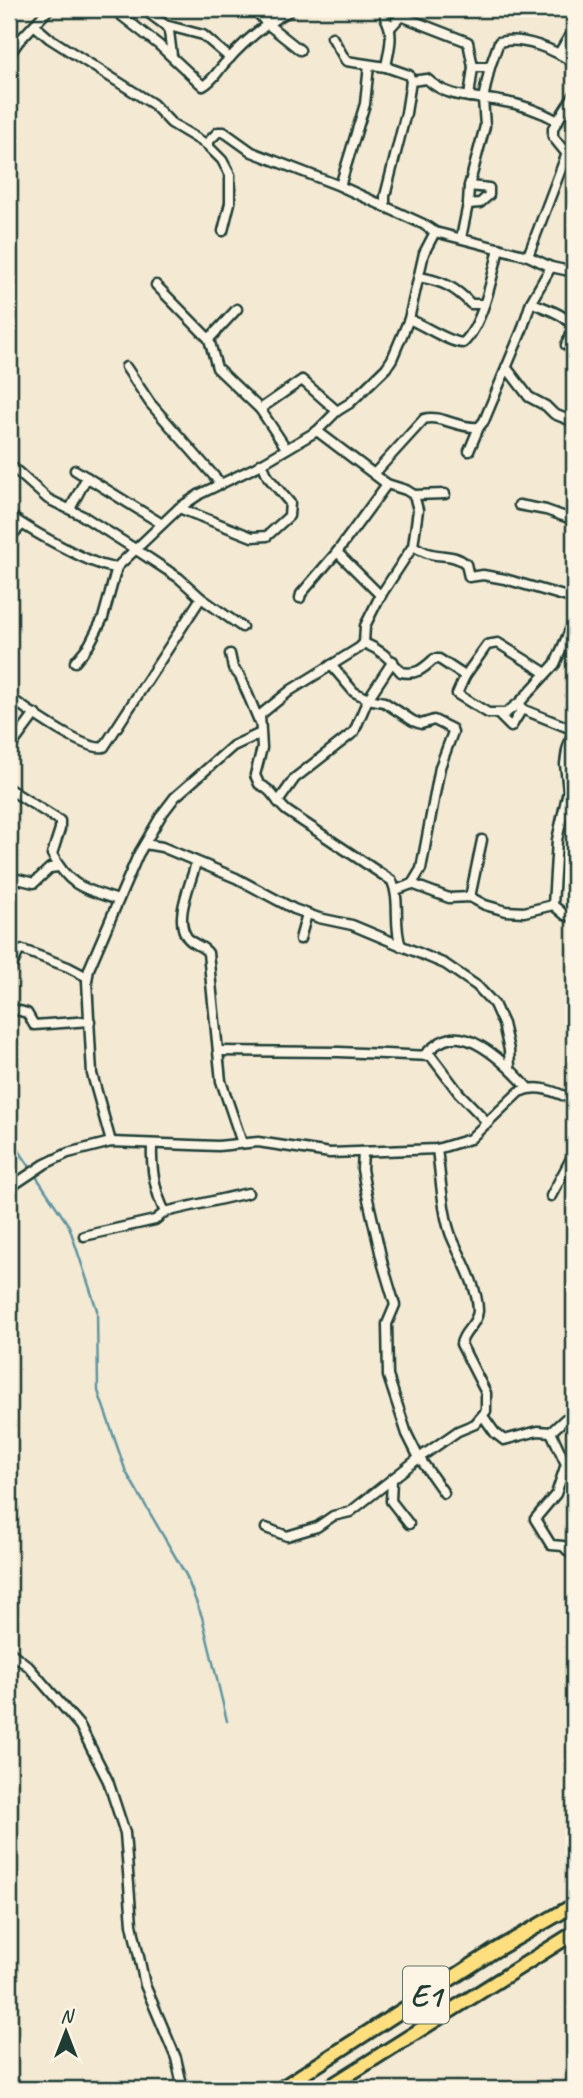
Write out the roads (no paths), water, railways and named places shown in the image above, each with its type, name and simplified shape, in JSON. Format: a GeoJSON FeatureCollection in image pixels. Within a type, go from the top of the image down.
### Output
{"type":"FeatureCollection","features":[{"type":"Feature","properties":{"kind":"highway","name":"E1"},"geometry":{"type":"LineString","coordinates":[[280,2089],[494,1951],[574,1905]]}},
{"type":"Feature","properties":{"kind":"highway","name":"E1"},"geometry":{"type":"LineString","coordinates":[[326,2089],[574,1933]]}},
{"type":"Feature","properties":{"kind":"street"},"geometry":{"type":"LineString","coordinates":[[9,55],[49,9]]}},
{"type":"Feature","properties":{"kind":"street"},"geometry":{"type":"LineString","coordinates":[[113,9],[172,56],[203,86],[212,80],[266,23],[288,12]]}},
{"type":"Feature","properties":{"kind":"street"},"geometry":{"type":"LineString","coordinates":[[143,9],[169,31],[172,56]]}},
{"type":"Feature","properties":{"kind":"street"},"geometry":{"type":"LineString","coordinates":[[255,9],[266,23],[300,50]]}},
{"type":"Feature","properties":{"kind":"street"},"geometry":{"type":"LineString","coordinates":[[391,27],[401,16],[468,42],[472,67],[469,97]]}},
{"type":"Feature","properties":{"kind":"street"},"geometry":{"type":"LineString","coordinates":[[385,17],[391,27],[392,38],[386,67]]}},
{"type":"Feature","properties":{"kind":"street"},"geometry":{"type":"LineString","coordinates":[[34,25],[49,38],[153,104],[177,127],[206,144],[222,160],[230,175],[230,203],[223,231]]}},
{"type":"Feature","properties":{"kind":"street"},"geometry":{"type":"LineString","coordinates":[[165,25],[203,35],[230,58]]}},
{"type":"Feature","properties":{"kind":"street"},"geometry":{"type":"LineString","coordinates":[[559,53],[574,29]]}},
{"type":"Feature","properties":{"kind":"street"},"geometry":{"type":"LineString","coordinates":[[332,37],[346,61],[386,67],[409,75],[411,80],[385,206]]}},
{"type":"Feature","properties":{"kind":"street"},"geometry":{"type":"LineString","coordinates":[[461,238],[469,186],[485,126],[483,99],[499,43],[508,40],[559,53],[574,62]]}},
{"type":"Feature","properties":{"kind":"street"},"geometry":{"type":"LineString","coordinates":[[340,186],[365,104],[369,65]]}},
{"type":"Feature","properties":{"kind":"street"},"geometry":{"type":"LineString","coordinates":[[472,67],[490,67]]}},
{"type":"Feature","properties":{"kind":"street"},"geometry":{"type":"LineString","coordinates":[[411,80],[427,79],[441,92],[502,101],[542,112],[558,121]]}},
{"type":"Feature","properties":{"kind":"street"},"geometry":{"type":"LineString","coordinates":[[572,149],[566,153],[553,137],[553,128],[574,95]]}},
{"type":"Feature","properties":{"kind":"street"},"geometry":{"type":"LineString","coordinates":[[206,144],[218,132],[224,132],[246,149],[340,186],[435,232],[528,256],[551,267],[574,272]]}},
{"type":"Feature","properties":{"kind":"street"},"geometry":{"type":"LineString","coordinates":[[528,256],[572,149]]}},
{"type":"Feature","properties":{"kind":"street"},"geometry":{"type":"LineString","coordinates":[[468,204],[483,201],[489,195],[489,188],[469,186]]}},
{"type":"Feature","properties":{"kind":"street"},"geometry":{"type":"LineString","coordinates":[[75,662],[89,645],[103,618],[115,570],[135,549],[179,508],[200,494],[262,463],[317,430],[386,368],[409,318],[424,253],[435,232]]}},
{"type":"Feature","properties":{"kind":"street"},"geometry":{"type":"LineString","coordinates":[[409,318],[437,331],[454,343],[463,343],[484,303],[499,248]]}},
{"type":"Feature","properties":{"kind":"street"},"geometry":{"type":"LineString","coordinates":[[469,451],[522,330],[531,302],[551,267]]}},
{"type":"Feature","properties":{"kind":"street"},"geometry":{"type":"LineString","coordinates":[[419,277],[440,281],[455,288],[471,304],[484,303]]}},
{"type":"Feature","properties":{"kind":"street"},"geometry":{"type":"LineString","coordinates":[[156,285],[209,339],[217,368],[260,409],[286,448]]}},
{"type":"Feature","properties":{"kind":"street"},"geometry":{"type":"LineString","coordinates":[[531,302],[560,315],[570,323],[574,328],[566,345]]}},
{"type":"Feature","properties":{"kind":"street"},"geometry":{"type":"LineString","coordinates":[[209,339],[237,309]]}},
{"type":"Feature","properties":{"kind":"street"},"geometry":{"type":"LineString","coordinates":[[126,367],[150,403],[221,484]]}},
{"type":"Feature","properties":{"kind":"street"},"geometry":{"type":"LineString","coordinates":[[506,367],[529,397],[546,406],[554,414],[574,422]]}},
{"type":"Feature","properties":{"kind":"street"},"geometry":{"type":"LineString","coordinates":[[260,409],[302,380],[337,411]]}},
{"type":"Feature","properties":{"kind":"street"},"geometry":{"type":"LineString","coordinates":[[374,474],[424,419],[434,418],[463,428],[479,427]]}},
{"type":"Feature","properties":{"kind":"street"},"geometry":{"type":"LineString","coordinates":[[317,430],[387,484],[414,495],[446,494]]}},
{"type":"Feature","properties":{"kind":"street"},"geometry":{"type":"LineString","coordinates":[[179,508],[252,537],[267,536],[289,516],[290,503],[268,477],[262,463]]}},
{"type":"Feature","properties":{"kind":"street"},"geometry":{"type":"LineString","coordinates":[[9,464],[40,493],[179,578],[201,598],[242,627]]}},
{"type":"Feature","properties":{"kind":"street"},"geometry":{"type":"LineString","coordinates":[[75,470],[162,524]]}},
{"type":"Feature","properties":{"kind":"street"},"geometry":{"type":"LineString","coordinates":[[69,509],[87,477]]}},
{"type":"Feature","properties":{"kind":"street"},"geometry":{"type":"LineString","coordinates":[[300,598],[387,484]]}},
{"type":"Feature","properties":{"kind":"street"},"geometry":{"type":"LineString","coordinates":[[401,946],[397,934],[396,890],[392,881],[331,842],[278,802],[271,790],[258,784],[255,775],[262,748],[259,734],[261,714],[291,690],[363,643],[365,626],[413,546],[418,510],[414,495]]}},
{"type":"Feature","properties":{"kind":"street"},"geometry":{"type":"LineString","coordinates":[[520,505],[546,510],[574,520]]}},
{"type":"Feature","properties":{"kind":"street"},"geometry":{"type":"LineString","coordinates":[[9,515],[69,550],[115,570]]}},
{"type":"Feature","properties":{"kind":"street"},"geometry":{"type":"LineString","coordinates":[[9,538],[22,525]]}},
{"type":"Feature","properties":{"kind":"street"},"geometry":{"type":"LineString","coordinates":[[413,546],[429,554],[453,556],[461,560],[466,564],[469,577],[482,575],[505,579],[574,599]]}},
{"type":"Feature","properties":{"kind":"street"},"geometry":{"type":"LineString","coordinates":[[337,552],[381,596]]}},
{"type":"Feature","properties":{"kind":"street"},"geometry":{"type":"LineString","coordinates":[[9,697],[82,744],[104,747],[201,598]]}},
{"type":"Feature","properties":{"kind":"street"},"geometry":{"type":"LineString","coordinates":[[498,714],[511,727],[521,706],[559,658],[574,621]]}},
{"type":"Feature","properties":{"kind":"street"},"geometry":{"type":"LineString","coordinates":[[363,643],[374,646],[393,661],[401,672],[411,674],[421,671],[434,659],[439,659],[466,676]]}},
{"type":"Feature","properties":{"kind":"street"},"geometry":{"type":"LineString","coordinates":[[546,673],[498,643],[487,645],[457,694],[488,713],[506,713],[521,706],[574,730],[565,764],[568,790],[556,840],[553,905]]}},
{"type":"Feature","properties":{"kind":"street"},"geometry":{"type":"LineString","coordinates":[[230,654],[233,668],[240,676],[259,722]]}},
{"type":"Feature","properties":{"kind":"street"},"geometry":{"type":"LineString","coordinates":[[278,802],[295,778],[354,732],[368,699],[393,661]]}},
{"type":"Feature","properties":{"kind":"street"},"geometry":{"type":"LineString","coordinates":[[331,665],[354,692],[368,699],[384,702],[421,724],[435,720],[453,732],[440,767],[421,869],[412,884],[396,890]]}},
{"type":"Feature","properties":{"kind":"street"},"geometry":{"type":"LineString","coordinates":[[9,749],[35,714]]}},
{"type":"Feature","properties":{"kind":"street"},"geometry":{"type":"LineString","coordinates":[[111,1142],[92,1074],[87,978],[89,969],[151,830],[175,797],[233,746],[259,734]]}},
{"type":"Feature","properties":{"kind":"street"},"geometry":{"type":"LineString","coordinates":[[9,789],[60,821],[52,855],[58,866],[77,886],[118,900]]}},
{"type":"Feature","properties":{"kind":"street"},"geometry":{"type":"LineString","coordinates":[[470,897],[482,840]]}},
{"type":"Feature","properties":{"kind":"street"},"geometry":{"type":"LineString","coordinates":[[145,844],[162,847],[236,878],[264,895],[307,914],[352,925],[445,964],[477,986],[494,1004],[503,1024],[510,1067]]}},
{"type":"Feature","properties":{"kind":"street"},"geometry":{"type":"LineString","coordinates":[[197,862],[185,895],[183,930],[190,941],[205,948],[208,953],[221,1081],[242,1143]]}},
{"type":"Feature","properties":{"kind":"street"},"geometry":{"type":"LineString","coordinates":[[9,877],[34,883],[50,868],[58,866]]}},
{"type":"Feature","properties":{"kind":"street"},"geometry":{"type":"LineString","coordinates":[[194,874],[207,867]]}},
{"type":"Feature","properties":{"kind":"street"},"geometry":{"type":"LineString","coordinates":[[412,884],[449,898],[470,897],[506,911],[524,912],[553,905]]}},
{"type":"Feature","properties":{"kind":"street"},"geometry":{"type":"LineString","coordinates":[[553,905],[565,915],[574,918]]}},
{"type":"Feature","properties":{"kind":"street"},"geometry":{"type":"LineString","coordinates":[[300,939],[307,914]]}},
{"type":"Feature","properties":{"kind":"street"},"geometry":{"type":"LineString","coordinates":[[9,972],[19,951],[23,950],[68,967],[87,978]]}},
{"type":"Feature","properties":{"kind":"street"},"geometry":{"type":"LineString","coordinates":[[9,1008],[27,1013],[34,1025],[90,1021]]}},
{"type":"Feature","properties":{"kind":"street"},"geometry":{"type":"LineString","coordinates":[[424,1055],[442,1041],[453,1038],[468,1039],[510,1067],[528,1088]]}},
{"type":"Feature","properties":{"kind":"street"},"geometry":{"type":"LineString","coordinates":[[218,1051],[424,1055],[435,1058],[459,1093],[488,1123]]}},
{"type":"Feature","properties":{"kind":"street"},"geometry":{"type":"LineString","coordinates":[[9,1188],[45,1164],[68,1153],[111,1142],[218,1146],[242,1143],[277,1144],[330,1153],[437,1149],[470,1139],[519,1092],[528,1088],[539,1087],[574,1100]]}},
{"type":"Feature","properties":{"kind":"street"},"geometry":{"type":"LineString","coordinates":[[152,1144],[153,1177],[165,1212]]}},
{"type":"Feature","properties":{"kind":"street"},"geometry":{"type":"LineString","coordinates":[[266,1528],[287,1536],[317,1527],[331,1517],[350,1512],[419,1458],[458,1431],[475,1424],[483,1416],[487,1405],[486,1393],[461,1344],[462,1336],[474,1323],[478,1312],[466,1266],[452,1239],[437,1149]]}},
{"type":"Feature","properties":{"kind":"street"},"geometry":{"type":"LineString","coordinates":[[363,1152],[365,1186],[395,1305],[387,1324],[388,1376],[407,1434],[419,1458],[444,1493]]}},
{"type":"Feature","properties":{"kind":"street"},"geometry":{"type":"LineString","coordinates":[[551,1196],[574,1153]]}},
{"type":"Feature","properties":{"kind":"street"},"geometry":{"type":"LineString","coordinates":[[83,1236],[155,1220],[165,1212],[248,1193]]}},
{"type":"Feature","properties":{"kind":"street"},"geometry":{"type":"LineString","coordinates":[[483,1416],[495,1433],[504,1440],[538,1431],[551,1432],[565,1419],[574,1417]]}},
{"type":"Feature","properties":{"kind":"street"},"geometry":{"type":"LineString","coordinates":[[551,1432],[566,1464],[556,1494],[535,1519],[551,1545],[563,1546],[574,1557]]}},
{"type":"Feature","properties":{"kind":"street"},"geometry":{"type":"LineString","coordinates":[[392,1479],[391,1501],[409,1524]]}},
{"type":"Feature","properties":{"kind":"street"},"geometry":{"type":"LineString","coordinates":[[9,1651],[29,1666],[80,1726],[108,1781],[125,1833],[132,1924],[145,1984],[176,2058],[183,2089]]}},
{"type":"Feature","properties":{"kind":"waterway"},"geometry":{"type":"LineString","coordinates":[[9,1141],[18,1149],[69,1226],[97,1310],[98,1391],[126,1472],[186,1575],[202,1617],[227,1721]]}}]}
